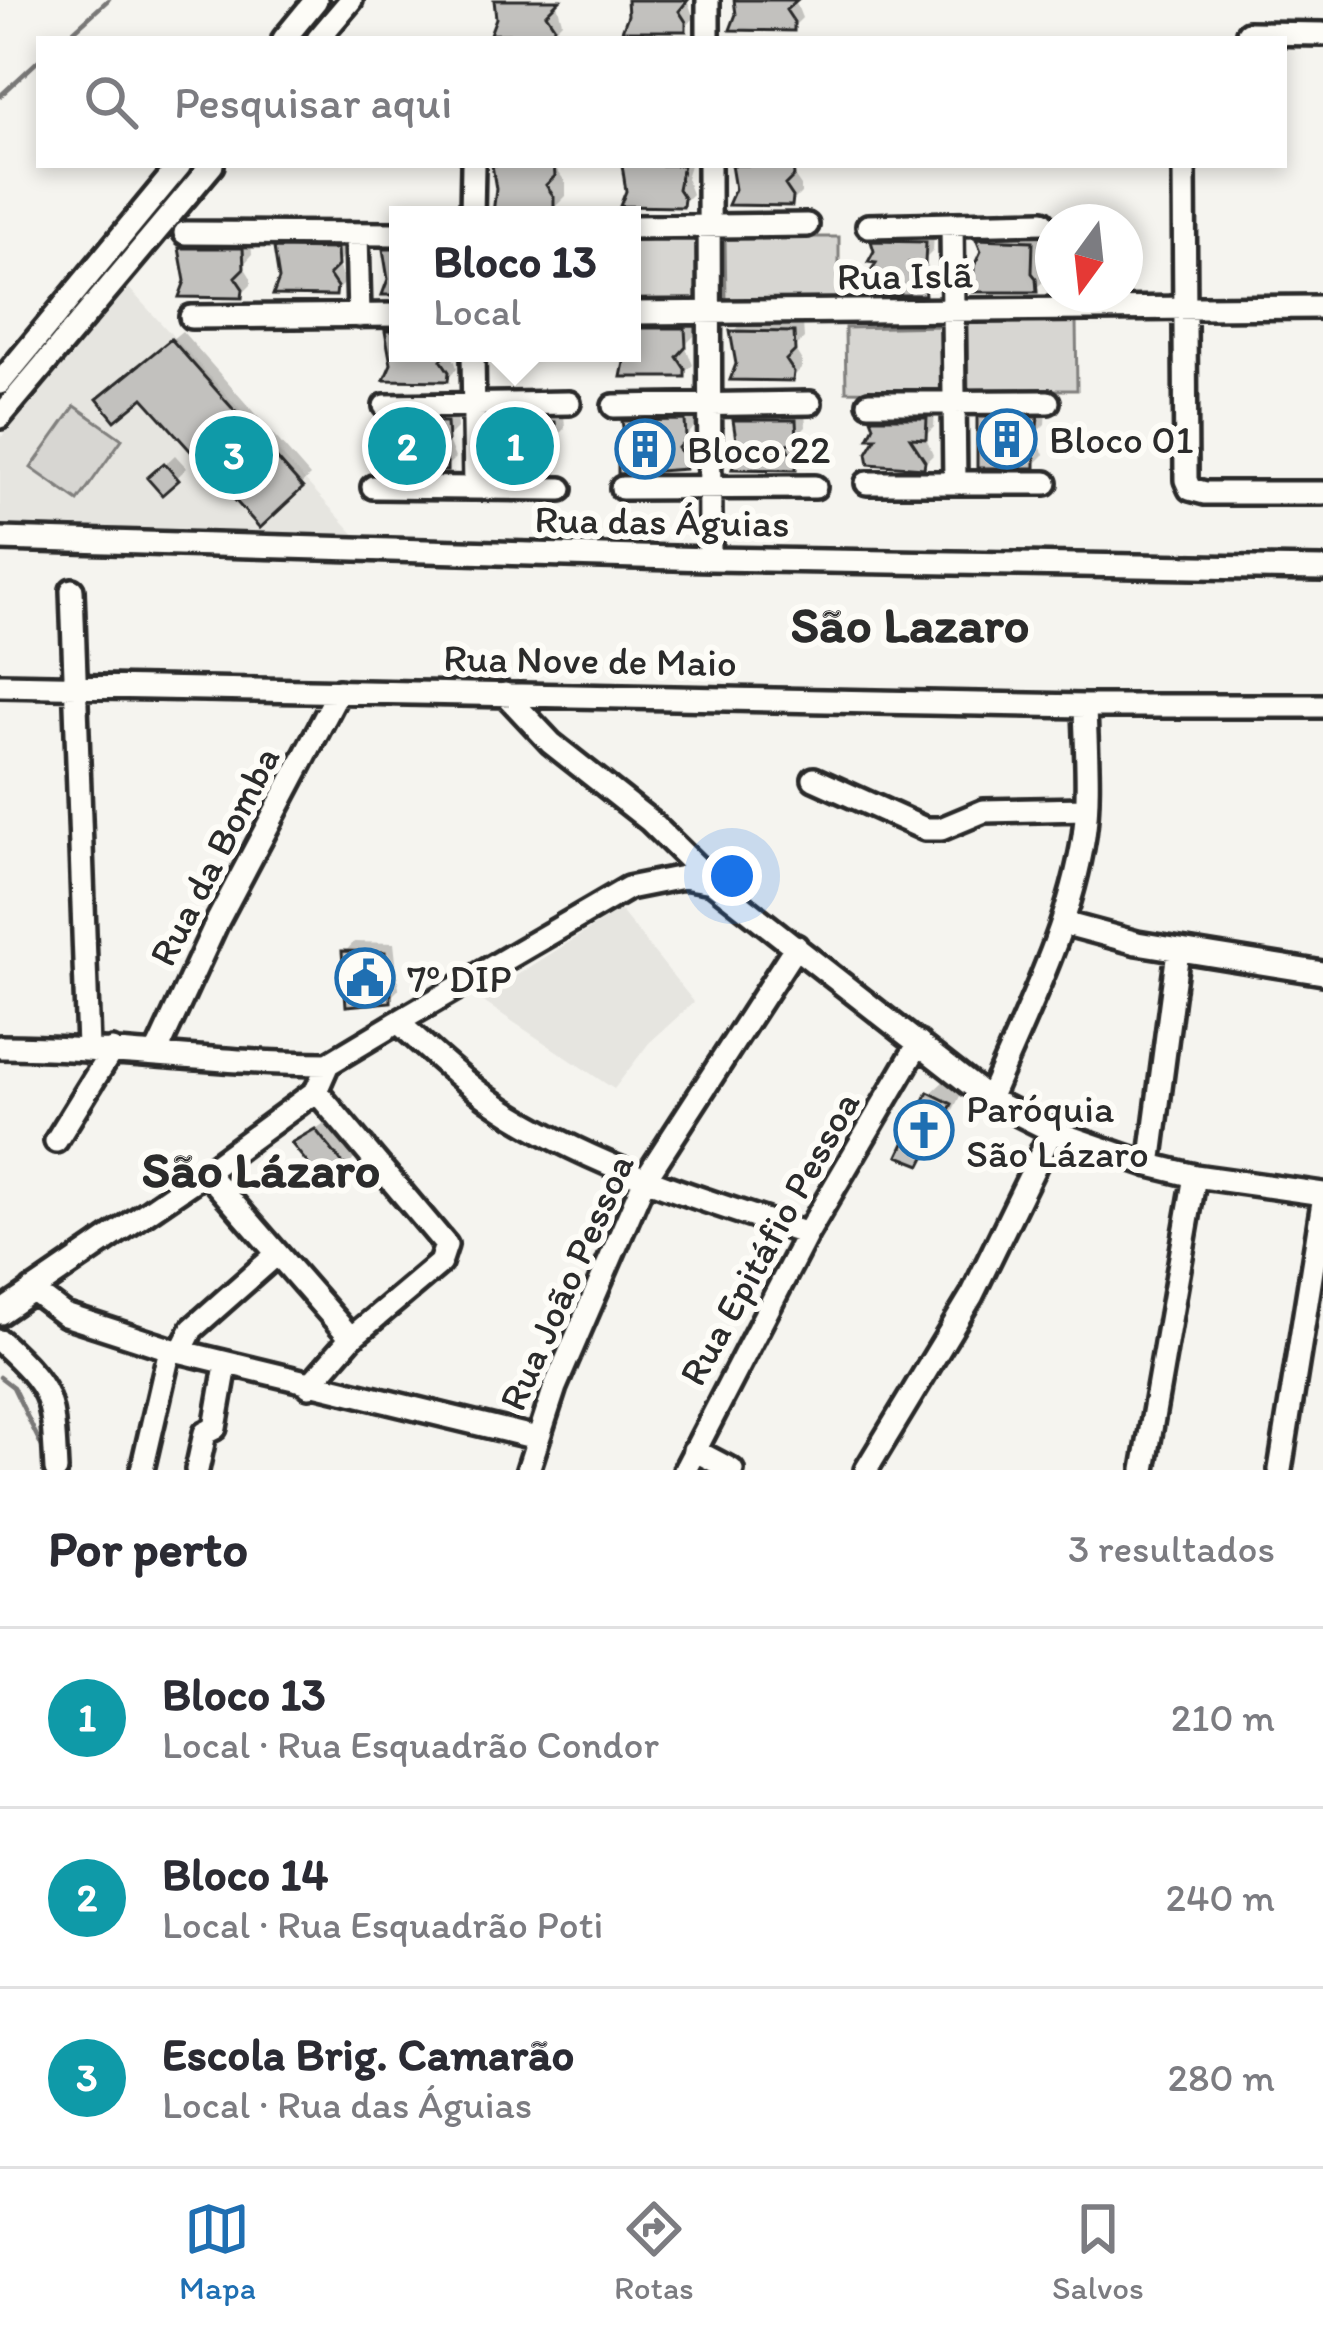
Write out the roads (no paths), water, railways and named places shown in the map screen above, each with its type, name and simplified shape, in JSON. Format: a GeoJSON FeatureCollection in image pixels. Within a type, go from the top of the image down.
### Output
{"type":"FeatureCollection","features":[{"type":"Feature","properties":{"kind":"street"},"geometry":{"type":"LineString","coordinates":[[324,32],[351,0]]}},
{"type":"Feature","properties":{"kind":"street"},"geometry":{"type":"LineString","coordinates":[[708,0],[708,36]]}},
{"type":"Feature","properties":{"kind":"street"},"geometry":{"type":"LineString","coordinates":[[287,36],[314,4],[324,32]]}},
{"type":"Feature","properties":{"kind":"street"},"geometry":{"type":"LineString","coordinates":[[1248,33],[1323,34]]}},
{"type":"Feature","properties":{"kind":"street"},"geometry":{"type":"LineString","coordinates":[[3,398],[178,168]]}},
{"type":"Feature","properties":{"kind":"street"},"geometry":{"type":"LineString","coordinates":[[3,398],[209,168]]}},
{"type":"Feature","properties":{"kind":"street"},"geometry":{"type":"LineString","coordinates":[[472,206],[473,168]]}},
{"type":"Feature","properties":{"kind":"street"},"geometry":{"type":"LineString","coordinates":[[709,168],[710,559]]}},
{"type":"Feature","properties":{"kind":"street"},"geometry":{"type":"LineString","coordinates":[[1184,168],[1186,480],[1190,489],[1205,493],[1323,493]]}},
{"type":"Feature","properties":{"kind":"street"},"geometry":{"type":"LineString","coordinates":[[868,226],[1035,222]]}},
{"type":"Feature","properties":{"kind":"street"},"geometry":{"type":"LineString","coordinates":[[952,224],[955,483]]}},
{"type":"Feature","properties":{"kind":"street"},"geometry":{"type":"LineString","coordinates":[[641,227],[807,225]]}},
{"type":"Feature","properties":{"kind":"street"},"geometry":{"type":"LineString","coordinates":[[185,233],[389,234]]}},
{"type":"Feature","properties":{"kind":"street"},"geometry":{"type":"LineString","coordinates":[[357,234],[359,316]]}},
{"type":"Feature","properties":{"kind":"street","name":"Rua Islã"},"geometry":{"type":"LineString","coordinates":[[641,314],[1323,307]]}},
{"type":"Feature","properties":{"kind":"street"},"geometry":{"type":"LineString","coordinates":[[191,317],[389,316]]}},
{"type":"Feature","properties":{"kind":"street"},"geometry":{"type":"LineString","coordinates":[[472,362],[475,488]]}},
{"type":"Feature","properties":{"kind":"street"},"geometry":{"type":"LineString","coordinates":[[869,403],[1048,402]]}},
{"type":"Feature","properties":{"kind":"street"},"geometry":{"type":"LineString","coordinates":[[385,406],[569,403]]}},
{"type":"Feature","properties":{"kind":"street"},"geometry":{"type":"LineString","coordinates":[[614,406],[810,403]]}},
{"type":"Feature","properties":{"kind":"street"},"geometry":{"type":"LineString","coordinates":[[867,483],[1046,483]]}},
{"type":"Feature","properties":{"kind":"street"},"geometry":{"type":"LineString","coordinates":[[373,487],[561,489]]}},
{"type":"Feature","properties":{"kind":"street"},"geometry":{"type":"LineString","coordinates":[[622,488],[815,487]]}},
{"type":"Feature","properties":{"kind":"street","name":"Rua das Águias"},"geometry":{"type":"LineString","coordinates":[[0,539],[710,559],[1323,569]]}},
{"type":"Feature","properties":{"kind":"street"},"geometry":{"type":"LineString","coordinates":[[72,590],[88,1047]]}},
{"type":"Feature","properties":{"kind":"street","name":"Rua Nove de Maio"},"geometry":{"type":"LineString","coordinates":[[0,685],[1085,706],[1323,706]]}},
{"type":"Feature","properties":{"kind":"street","name":"Rua da Bomba"},"geometry":{"type":"LineString","coordinates":[[156,1054],[218,922],[339,691]]}},
{"type":"Feature","properties":{"kind":"street"},"geometry":{"type":"LineString","coordinates":[[505,694],[551,742],[650,821],[712,882],[989,1099],[1052,1131],[1150,1165],[1323,1198],[1280,1470]]}},
{"type":"Feature","properties":{"kind":"street"},"geometry":{"type":"LineString","coordinates":[[989,1099],[1063,922],[1078,869],[1086,809],[1085,706]]}},
{"type":"Feature","properties":{"kind":"street"},"geometry":{"type":"LineString","coordinates":[[814,779],[925,829],[941,830],[984,812],[1086,809]]}},
{"type":"Feature","properties":{"kind":"street"},"geometry":{"type":"LineString","coordinates":[[0,1047],[88,1047],[253,1064],[328,1064],[628,888],[683,877],[712,882]]}},
{"type":"Feature","properties":{"kind":"street"},"geometry":{"type":"LineString","coordinates":[[1063,922],[1178,951],[1323,973]]}},
{"type":"Feature","properties":{"kind":"street","name":"Rua João Pessoa"},"geometry":{"type":"LineString","coordinates":[[527,1470],[580,1325],[644,1181],[796,946]]}},
{"type":"Feature","properties":{"kind":"street"},"geometry":{"type":"LineString","coordinates":[[1150,1165],[1178,951]]}},
{"type":"Feature","properties":{"kind":"street"},"geometry":{"type":"LineString","coordinates":[[398,1022],[460,1077],[513,1115],[644,1181],[806,1234]]}},
{"type":"Feature","properties":{"kind":"street","name":"Rua Epitáfio Pessoa"},"geometry":{"type":"LineString","coordinates":[[689,1460],[806,1234],[920,1043]]}},
{"type":"Feature","properties":{"kind":"street"},"geometry":{"type":"LineString","coordinates":[[56,1141],[112,1050]]}},
{"type":"Feature","properties":{"kind":"street"},"geometry":{"type":"LineString","coordinates":[[0,1312],[316,1091],[328,1064]]}},
{"type":"Feature","properties":{"kind":"street"},"geometry":{"type":"LineString","coordinates":[[309,1386],[351,1339],[440,1264],[446,1245],[316,1091]]}},
{"type":"Feature","properties":{"kind":"street"},"geometry":{"type":"LineString","coordinates":[[866,1470],[972,1295],[1052,1131]]}},
{"type":"Feature","properties":{"kind":"street"},"geometry":{"type":"LineString","coordinates":[[206,1172],[351,1339]]}},
{"type":"Feature","properties":{"kind":"street"},"geometry":{"type":"LineString","coordinates":[[1144,1470],[1196,1176]]}},
{"type":"Feature","properties":{"kind":"street"},"geometry":{"type":"LineString","coordinates":[[142,1470],[175,1350],[192,1329],[277,1254]]}},
{"type":"Feature","properties":{"kind":"street"},"geometry":{"type":"LineString","coordinates":[[32,1290],[65,1315],[226,1365],[537,1438]]}},
{"type":"Feature","properties":{"kind":"street"},"geometry":{"type":"LineString","coordinates":[[0,1341],[37,1375],[52,1406],[56,1470]]}},
{"type":"Feature","properties":{"kind":"street"},"geometry":{"type":"LineString","coordinates":[[197,1470],[206,1433],[214,1428],[226,1365]]}},
{"type":"Feature","properties":{"kind":"street"},"geometry":{"type":"LineString","coordinates":[[689,1460],[731,1470]]}},
{"type":"Feature","properties":{"kind":"waterway"},"geometry":{"type":"LineString","coordinates":[[68,36],[108,0]]}},
{"type":"Feature","properties":{"kind":"waterway"},"geometry":{"type":"LineString","coordinates":[[0,96],[36,63]]}},
{"type":"Feature","properties":{"kind":"waterway"},"geometry":{"type":"LineString","coordinates":[[0,1377],[13,1387],[45,1453]]}},
{"type":"Feature","properties":{"kind":"place","name":"Bloco 01"},"geometry":{"type":"Point","coordinates":[1007,439]}},
{"type":"Feature","properties":{"kind":"place","name":"Bloco 14"},"geometry":{"type":"Point","coordinates":[407,446]}},
{"type":"Feature","properties":{"kind":"place","name":"Bloco 13"},"geometry":{"type":"Point","coordinates":[515,446]}},
{"type":"Feature","properties":{"kind":"place","name":"Bloco 22"},"geometry":{"type":"Point","coordinates":[645,449]}},
{"type":"Feature","properties":{"kind":"place","name":"Escola Brig. Camarão"},"geometry":{"type":"Point","coordinates":[234,455]}},
{"type":"Feature","properties":{"kind":"place","name":"7º DIP"},"geometry":{"type":"Point","coordinates":[365,978]}},
{"type":"Feature","properties":{"kind":"place","name":"Paróquia São Lázaro"},"geometry":{"type":"Point","coordinates":[924,1130]}},
{"type":"Feature","properties":{"kind":"district","name":"São Lazaro"},"geometry":{"type":"Point","coordinates":[910,624]}},
{"type":"Feature","properties":{"kind":"district","name":"São Lázaro"},"geometry":{"type":"Point","coordinates":[261,1169]}}]}
